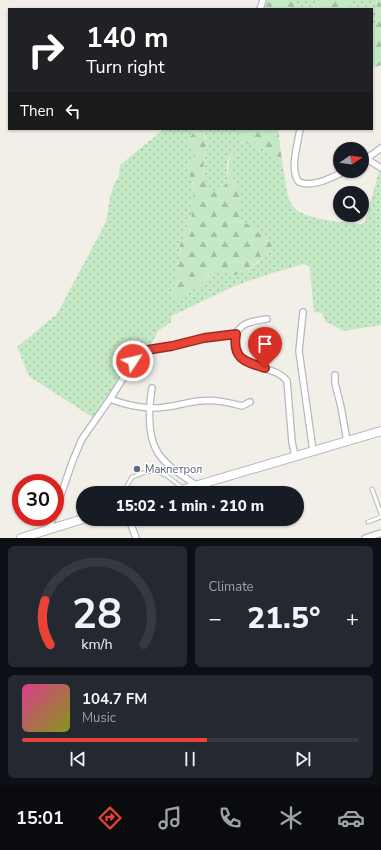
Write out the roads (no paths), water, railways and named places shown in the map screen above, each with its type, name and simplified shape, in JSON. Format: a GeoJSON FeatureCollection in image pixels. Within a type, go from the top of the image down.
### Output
{"type":"FeatureCollection","features":[{"type":"Feature","properties":{"kind":"street"},"geometry":{"type":"LineString","coordinates":[[300,130],[295,167],[296,176],[300,182],[307,184],[333,176]]}},
{"type":"Feature","properties":{"kind":"street"},"geometry":{"type":"LineString","coordinates":[[369,156],[381,148]]}},
{"type":"Feature","properties":{"kind":"street"},"geometry":{"type":"LineString","coordinates":[[369,162],[381,168]]}},
{"type":"Feature","properties":{"kind":"street"},"geometry":{"type":"LineString","coordinates":[[303,312],[300,351],[313,451]]}},
{"type":"Feature","properties":{"kind":"street"},"geometry":{"type":"LineString","coordinates":[[267,319],[244,324],[236,334],[234,344],[238,356],[246,362],[283,376],[287,381],[292,442],[295,456]]}},
{"type":"Feature","properties":{"kind":"street"},"geometry":{"type":"LineString","coordinates":[[64,484],[72,460],[82,439],[141,351],[172,346],[204,338],[236,334]]}},
{"type":"Feature","properties":{"kind":"street"},"geometry":{"type":"LineString","coordinates":[[335,375],[335,383],[347,441]]}},
{"type":"Feature","properties":{"kind":"street"},"geometry":{"type":"LineString","coordinates":[[152,388],[149,408],[154,444],[159,454],[171,466],[197,486],[381,431]]}},
{"type":"Feature","properties":{"kind":"street"},"geometry":{"type":"LineString","coordinates":[[110,399],[124,404],[149,408],[170,407],[199,401],[215,401],[242,406],[250,402]]}},
{"type":"Feature","properties":{"kind":"street"},"geometry":{"type":"LineString","coordinates":[[21,538],[76,521]]}},
{"type":"Feature","properties":{"kind":"street"},"geometry":{"type":"LineString","coordinates":[[132,526],[136,538]]}},
{"type":"Feature","properties":{"kind":"street"},"geometry":{"type":"LineString","coordinates":[[365,538],[381,533]]}},
{"type":"Feature","properties":{"kind":"lane"},"geometry":{"type":"LineString","coordinates":[[127,486],[132,478],[150,472],[157,472],[180,486]]}},
{"type":"Feature","properties":{"kind":"lane"},"geometry":{"type":"LineString","coordinates":[[372,489],[381,514]]}},
{"type":"Feature","properties":{"kind":"lane"},"geometry":{"type":"LineString","coordinates":[[368,522],[381,517]]}},
{"type":"Feature","properties":{"kind":"place","name":"Макпетрол"},"geometry":{"type":"Point","coordinates":[137,469]}}]}
